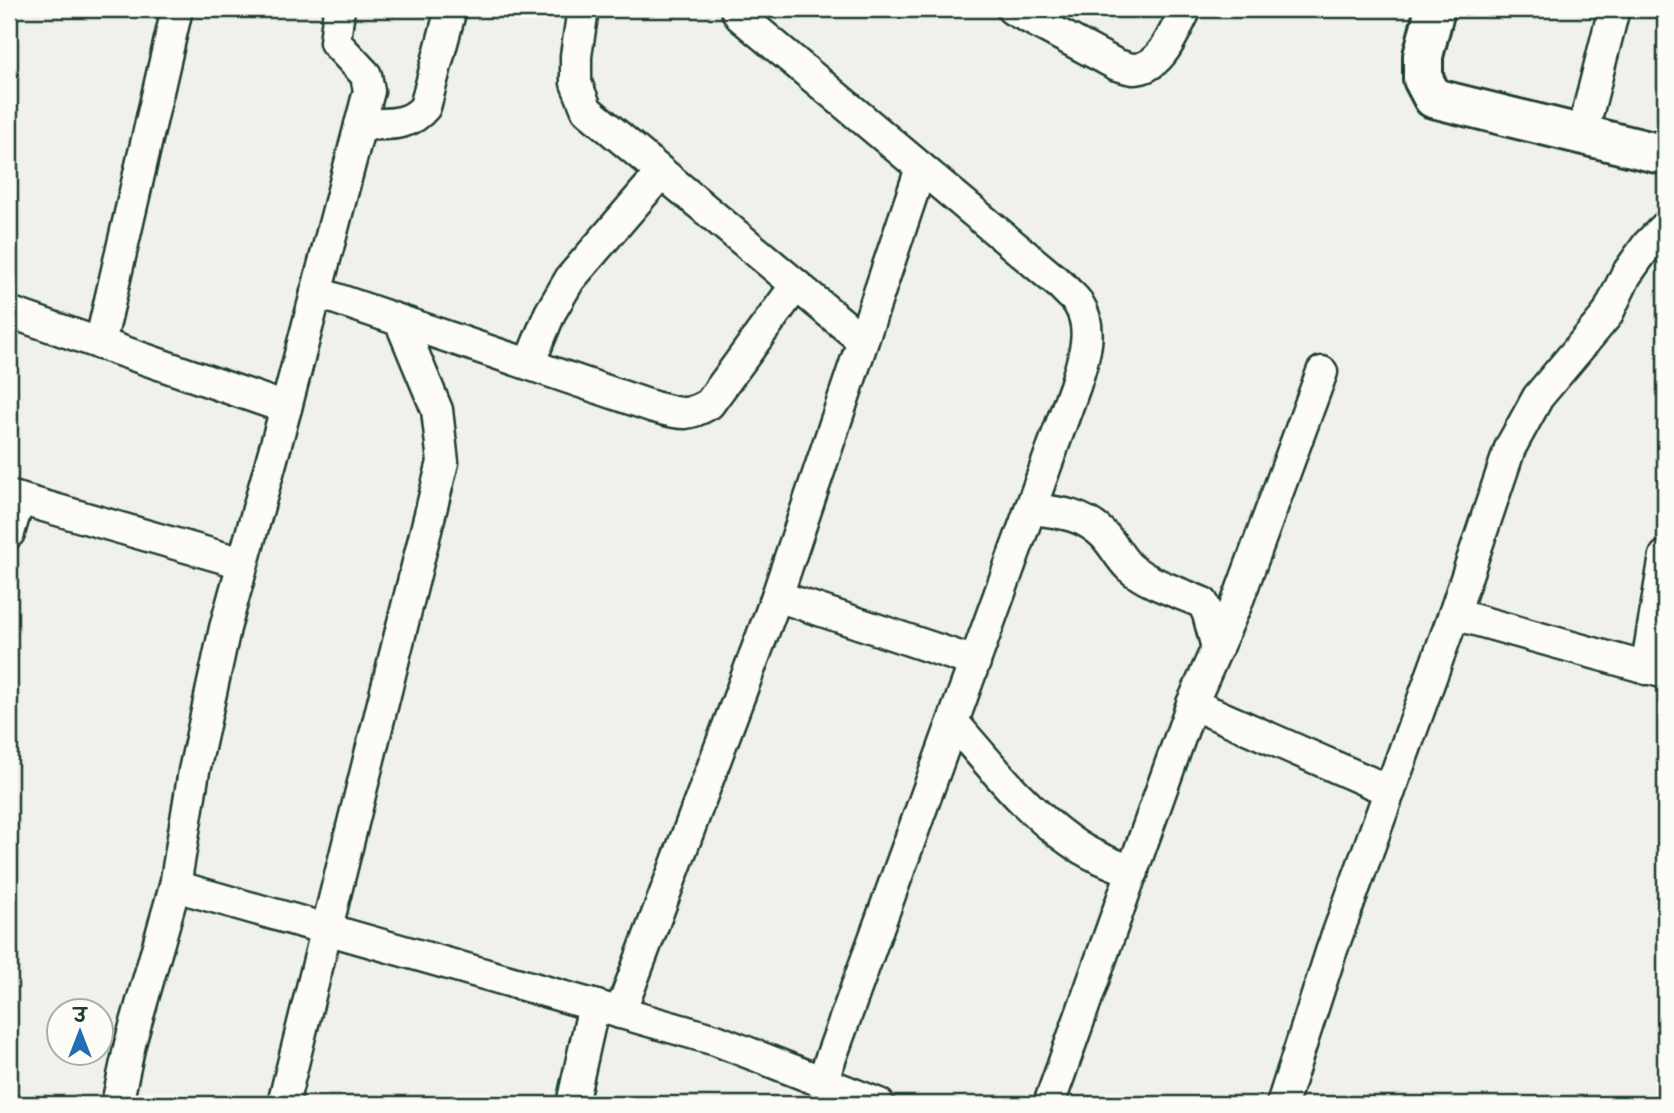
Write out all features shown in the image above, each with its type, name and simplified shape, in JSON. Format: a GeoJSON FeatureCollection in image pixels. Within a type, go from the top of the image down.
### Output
{"type":"FeatureCollection","features":[{"type":"Feature","properties":{"kind":"street"},"geometry":{"type":"LineString","coordinates":[[100,344],[177,9]]}},
{"type":"Feature","properties":{"kind":"street"},"geometry":{"type":"LineString","coordinates":[[117,1104],[130,1044],[175,886],[194,771],[225,628],[369,91],[366,75],[335,42],[339,9]]}},
{"type":"Feature","properties":{"kind":"street"},"geometry":{"type":"LineString","coordinates":[[360,125],[410,122],[419,115],[425,107],[451,9]]}},
{"type":"Feature","properties":{"kind":"street"},"geometry":{"type":"LineString","coordinates":[[583,9],[576,56],[576,83],[587,110],[862,340]]}},
{"type":"Feature","properties":{"kind":"street"},"geometry":{"type":"LineString","coordinates":[[736,9],[740,16],[1062,286],[1078,303],[1086,323],[1086,352],[822,1082]]}},
{"type":"Feature","properties":{"kind":"street"},"geometry":{"type":"LineString","coordinates":[[1012,9],[1117,65],[1136,69],[1152,63],[1165,48],[1186,9]]}},
{"type":"Feature","properties":{"kind":"street"},"geometry":{"type":"LineString","coordinates":[[1435,9],[1423,56],[1423,79],[1433,97],[1665,155]]}},
{"type":"Feature","properties":{"kind":"street"},"geometry":{"type":"LineString","coordinates":[[1582,135],[1614,9]]}},
{"type":"Feature","properties":{"kind":"street"},"geometry":{"type":"LineString","coordinates":[[572,1104],[607,1009],[777,596],[921,168]]}},
{"type":"Feature","properties":{"kind":"street"},"geometry":{"type":"LineString","coordinates":[[529,364],[550,313],[570,279],[661,173]]}},
{"type":"Feature","properties":{"kind":"street"},"geometry":{"type":"LineString","coordinates":[[1282,1104],[1331,952],[1454,614],[1510,448],[1538,397],[1607,315],[1626,275],[1648,244],[1665,227]]}},
{"type":"Feature","properties":{"kind":"street"},"geometry":{"type":"LineString","coordinates":[[316,292],[654,407],[680,414],[693,414],[709,404],[796,285]]}},
{"type":"Feature","properties":{"kind":"street"},"geometry":{"type":"LineString","coordinates":[[9,312],[286,408]]}},
{"type":"Feature","properties":{"kind":"street"},"geometry":{"type":"LineString","coordinates":[[283,1104],[443,462],[437,410],[400,321]]}},
{"type":"Feature","properties":{"kind":"street"},"geometry":{"type":"LineString","coordinates":[[1049,1104],[1192,704],[1236,606],[1322,372]]}},
{"type":"Feature","properties":{"kind":"street"},"geometry":{"type":"LineString","coordinates":[[9,533],[14,498],[242,563]]}},
{"type":"Feature","properties":{"kind":"street"},"geometry":{"type":"LineString","coordinates":[[1030,509],[1072,514],[1088,522],[1106,537],[1130,567],[1150,581],[1203,603],[1217,648]]}},
{"type":"Feature","properties":{"kind":"street"},"geometry":{"type":"LineString","coordinates":[[1454,614],[1655,671],[1665,556]]}},
{"type":"Feature","properties":{"kind":"street"},"geometry":{"type":"LineString","coordinates":[[777,596],[975,662]]}},
{"type":"Feature","properties":{"kind":"street"},"geometry":{"type":"LineString","coordinates":[[1192,704],[1390,791]]}},
{"type":"Feature","properties":{"kind":"street"},"geometry":{"type":"LineString","coordinates":[[953,722],[1046,823],[1090,853],[1133,872]]}},
{"type":"Feature","properties":{"kind":"street"},"geometry":{"type":"LineString","coordinates":[[175,886],[716,1041],[876,1104]]}}]}
